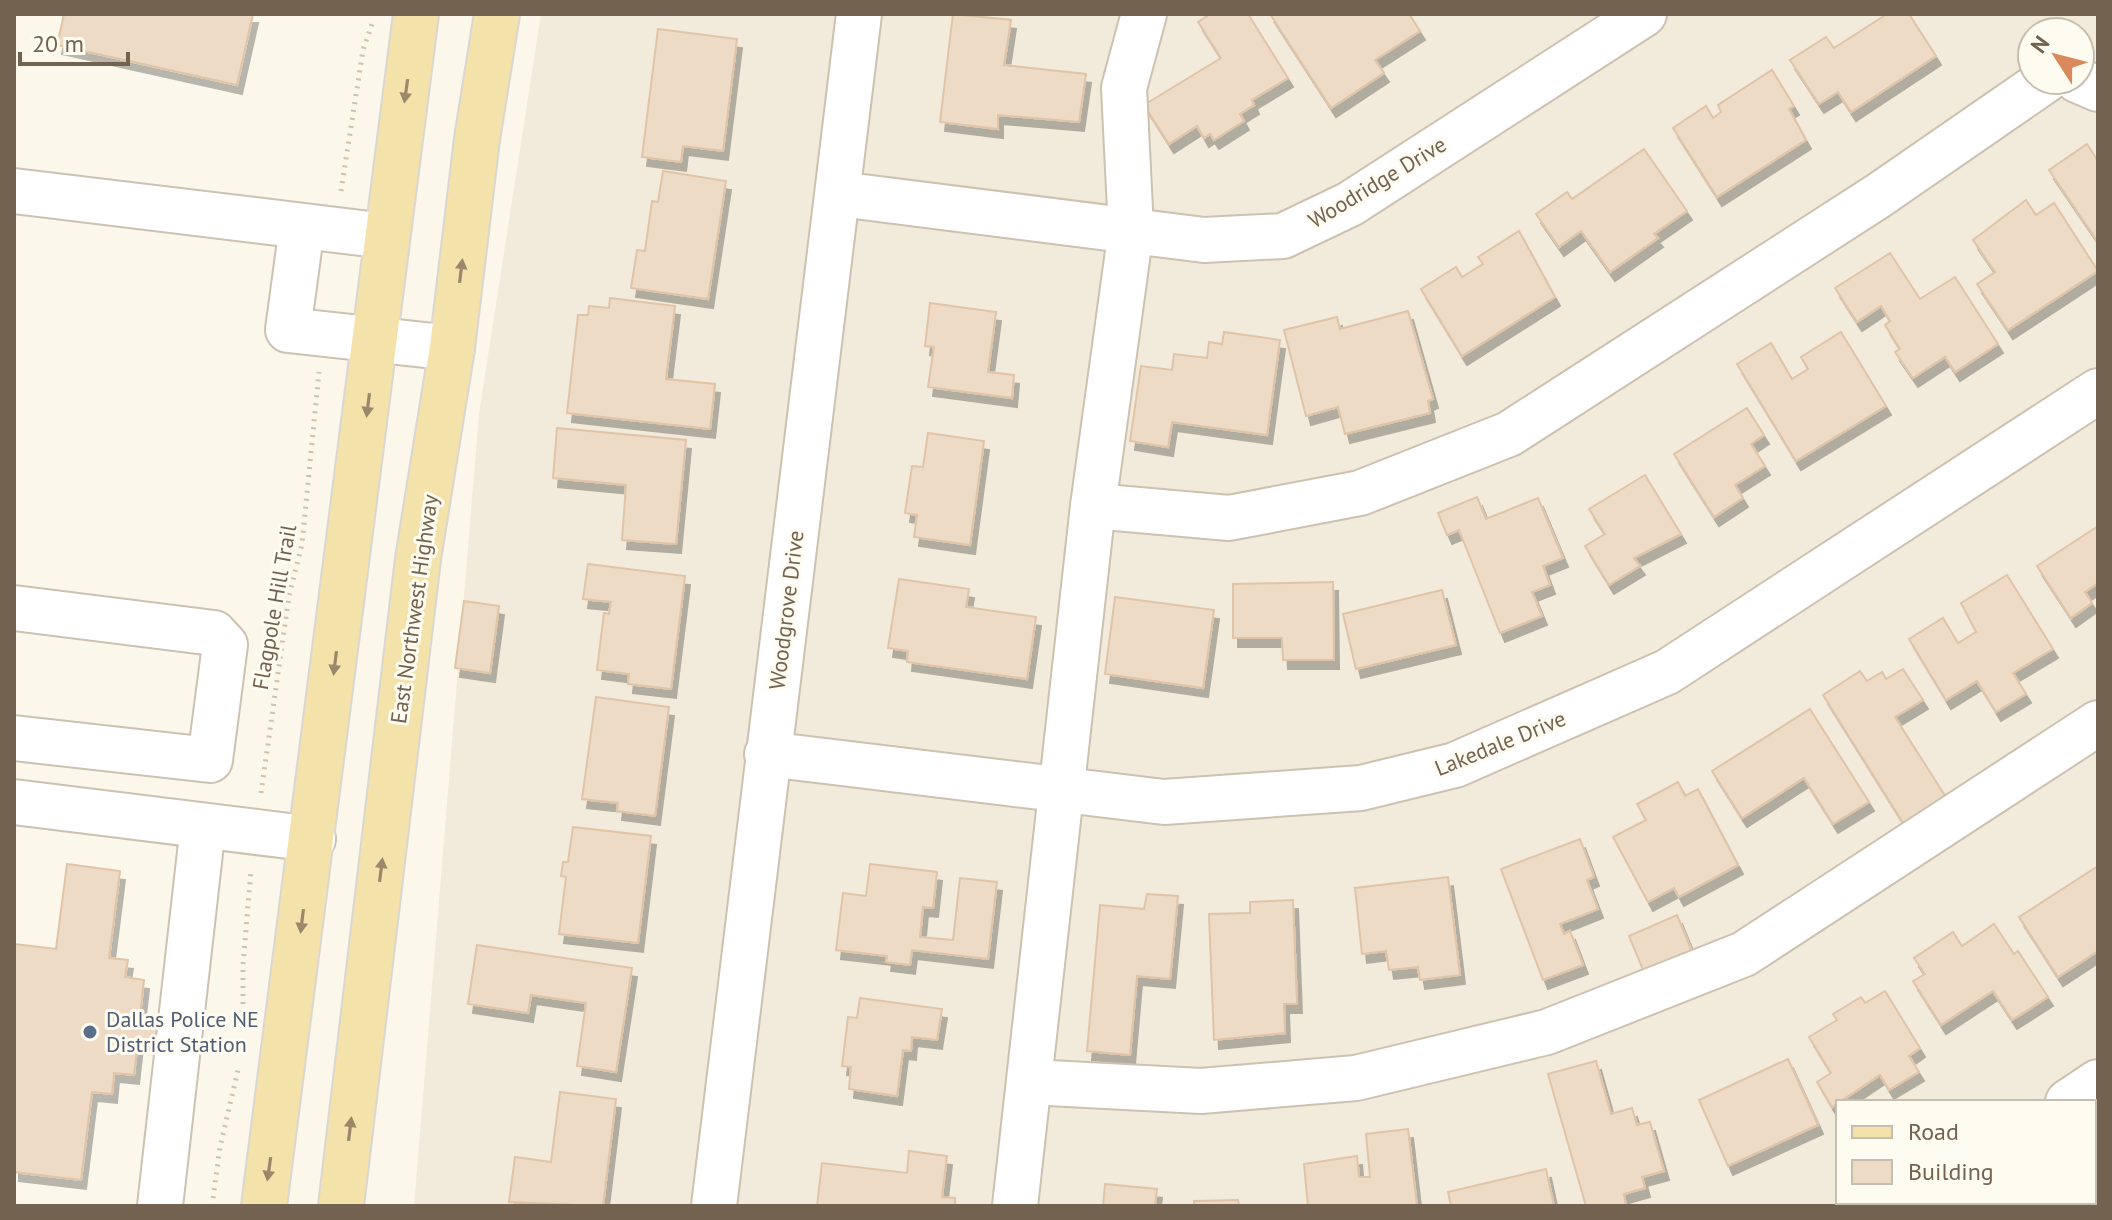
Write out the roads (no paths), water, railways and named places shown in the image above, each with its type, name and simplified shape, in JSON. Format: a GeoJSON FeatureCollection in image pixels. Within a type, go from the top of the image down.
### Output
{"type":"FeatureCollection","features":[{"type":"Feature","properties":{"kind":"main road"},"geometry":{"type":"LineString","coordinates":[[264,1206],[416,14]]}},
{"type":"Feature","properties":{"kind":"main road","name":"East Northwest Highway"},"geometry":{"type":"LineString","coordinates":[[341,1206],[418,559],[452,348],[477,139],[497,14]]}},
{"type":"Feature","properties":{"kind":"street","name":"Woodgrove Drive"},"geometry":{"type":"LineString","coordinates":[[714,1206],[859,14]]}},
{"type":"Feature","properties":{"kind":"street"},"geometry":{"type":"LineString","coordinates":[[1015,1206],[1093,506],[1131,230],[1124,88],[1144,14]]}},
{"type":"Feature","properties":{"kind":"street","name":"Woodridge Drive"},"geometry":{"type":"LineString","coordinates":[[839,194],[1204,240],[1283,236],[1350,204],[1644,14]]}},
{"type":"Feature","properties":{"kind":"street"},"geometry":{"type":"LineString","coordinates":[[1093,506],[1229,518],[1360,493],[1509,434],[1878,196],[2023,96]]}},
{"type":"Feature","properties":{"kind":"street"},"geometry":{"type":"LineString","coordinates":[[14,191],[386,236]]}},
{"type":"Feature","properties":{"kind":"street"},"geometry":{"type":"LineString","coordinates":[[320,230],[288,330],[452,348]]}},
{"type":"Feature","properties":{"kind":"street","name":"Lakedale Drive"},"geometry":{"type":"LineString","coordinates":[[767,754],[1060,791],[1180,801],[1361,788],[1455,765],[1667,672],[2098,391]]}},
{"type":"Feature","properties":{"kind":"street"},"geometry":{"type":"LineString","coordinates":[[14,608],[214,633],[225,645],[210,760],[14,738]]}},
{"type":"Feature","properties":{"kind":"street"},"geometry":{"type":"LineString","coordinates":[[1030,1082],[1201,1091],[1356,1078],[1547,1032],[1744,954],[2098,723]]}},
{"type":"Feature","properties":{"kind":"street"},"geometry":{"type":"LineString","coordinates":[[14,802],[313,839]]}},
{"type":"Feature","properties":{"kind":"street"},"geometry":{"type":"LineString","coordinates":[[160,1206],[203,826]]}},
{"type":"Feature","properties":{"kind":"street"},"geometry":{"type":"LineString","coordinates":[[2071,1100],[2098,1082]]}},
{"type":"Feature","properties":{"kind":"place","name":"Dallas Police NE District Station"},"geometry":{"type":"Point","coordinates":[90,1032]}}]}
